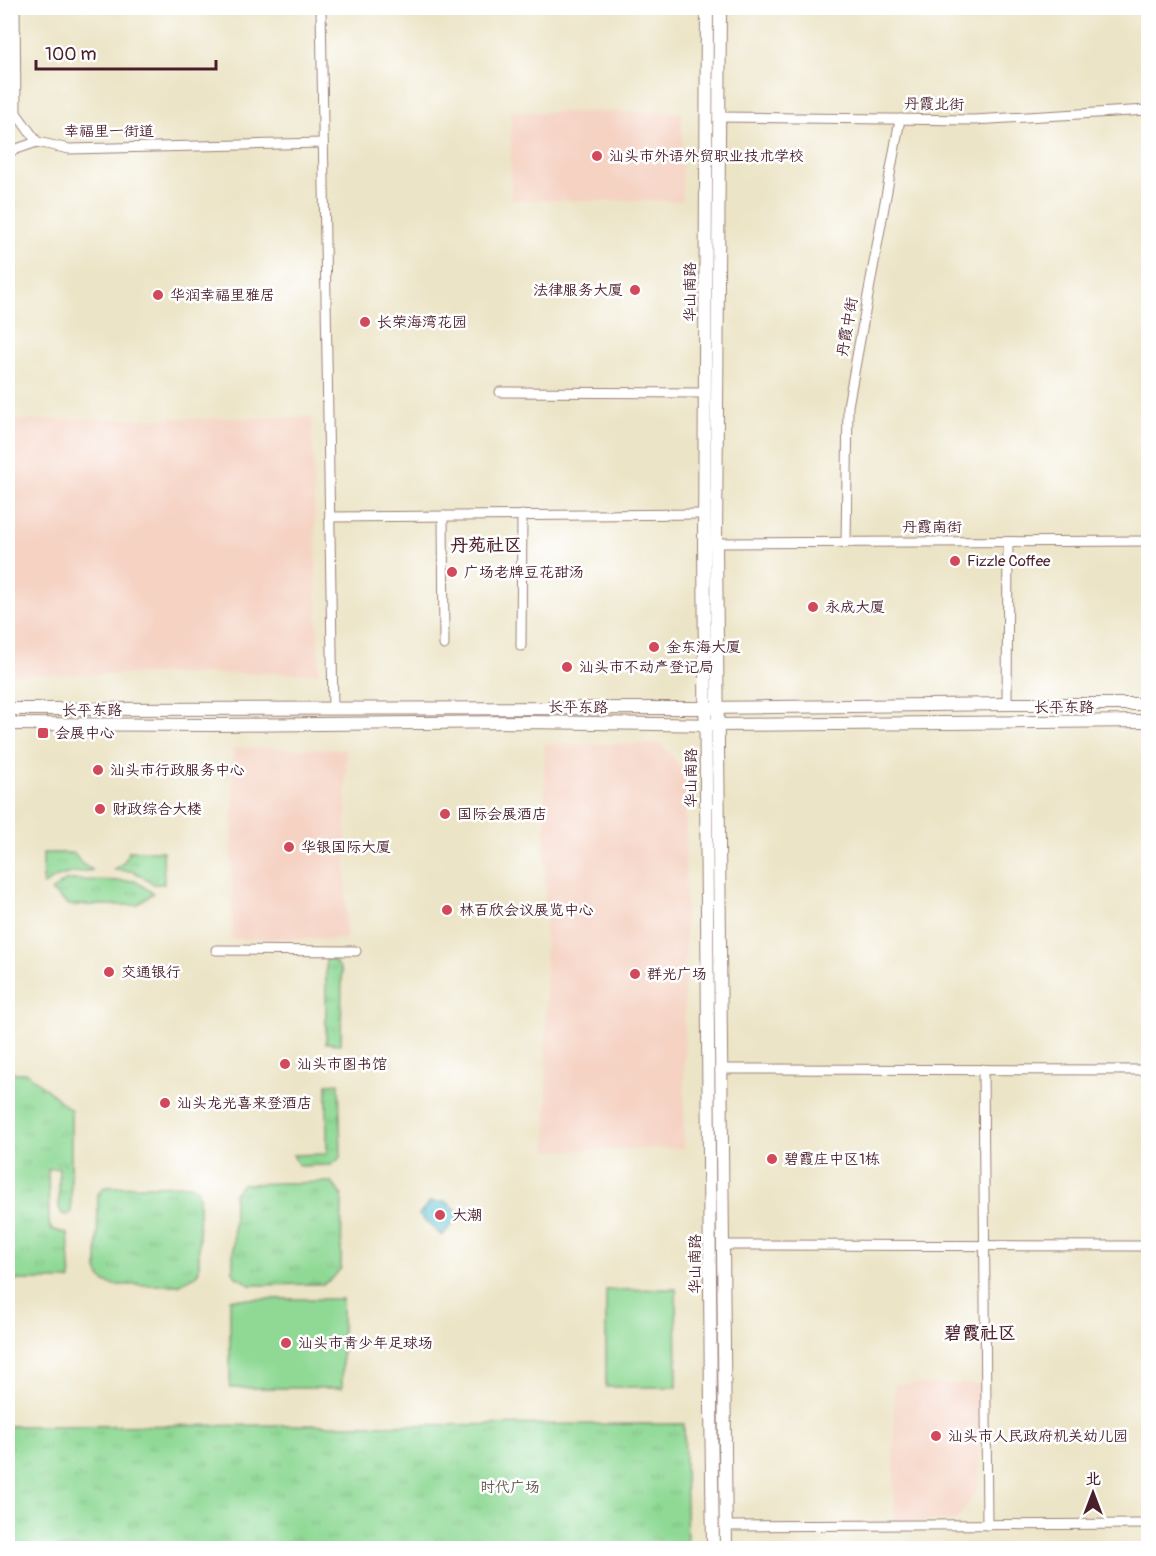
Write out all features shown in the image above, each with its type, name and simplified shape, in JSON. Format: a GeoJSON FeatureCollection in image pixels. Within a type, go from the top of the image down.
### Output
{"type":"FeatureCollection","features":[{"type":"Feature","properties":{"kind":"street"},"geometry":{"type":"LineString","coordinates":[[8,152],[37,142],[16,113],[15,8]]}},
{"type":"Feature","properties":{"kind":"street"},"geometry":{"type":"LineString","coordinates":[[321,8],[333,709]]}},
{"type":"Feature","properties":{"kind":"street","name":"华山南路"},"geometry":{"type":"LineString","coordinates":[[707,8],[704,393],[705,708],[712,725],[721,1069],[726,1548]]}},
{"type":"Feature","properties":{"kind":"street","name":"华山南路"},"geometry":{"type":"LineString","coordinates":[[713,1548],[710,1395],[712,725],[718,708],[716,543],[720,8]]}},
{"type":"Feature","properties":{"kind":"street","name":"丹霞北街"},"geometry":{"type":"LineString","coordinates":[[718,117],[974,120],[1149,110]]}},
{"type":"Feature","properties":{"kind":"street","name":"丹霞中街"},"geometry":{"type":"LineString","coordinates":[[846,543],[848,406],[900,119]]}},
{"type":"Feature","properties":{"kind":"street","name":"幸福里一街道"},"geometry":{"type":"LineString","coordinates":[[37,142],[69,149],[322,143]]}},
{"type":"Feature","properties":{"kind":"street"},"geometry":{"type":"LineString","coordinates":[[500,392],[704,393]]}},
{"type":"Feature","properties":{"kind":"street"},"geometry":{"type":"LineString","coordinates":[[330,516],[704,514]]}},
{"type":"Feature","properties":{"kind":"street"},"geometry":{"type":"LineString","coordinates":[[521,646],[522,515]]}},
{"type":"Feature","properties":{"kind":"street"},"geometry":{"type":"LineString","coordinates":[[443,516],[444,645]]}},
{"type":"Feature","properties":{"kind":"street","name":"丹霞南街"},"geometry":{"type":"LineString","coordinates":[[716,543],[1149,541]]}},
{"type":"Feature","properties":{"kind":"street"},"geometry":{"type":"LineString","coordinates":[[1007,704],[1008,542]]}},
{"type":"Feature","properties":{"kind":"street","name":"长平东路"},"geometry":{"type":"LineString","coordinates":[[8,709],[718,708],[1149,704]]}},
{"type":"Feature","properties":{"kind":"street","name":"长平东路"},"geometry":{"type":"LineString","coordinates":[[8,724],[529,722],[712,725],[1149,721]]}},
{"type":"Feature","properties":{"kind":"street"},"geometry":{"type":"LineString","coordinates":[[216,950],[356,951]]}},
{"type":"Feature","properties":{"kind":"street"},"geometry":{"type":"LineString","coordinates":[[721,1069],[1149,1070]]}},
{"type":"Feature","properties":{"kind":"street"},"geometry":{"type":"LineString","coordinates":[[983,1069],[987,1525]]}},
{"type":"Feature","properties":{"kind":"street"},"geometry":{"type":"LineString","coordinates":[[723,1245],[1149,1246]]}},
{"type":"Feature","properties":{"kind":"street"},"geometry":{"type":"LineString","coordinates":[[725,1526],[1149,1524]]}},
{"type":"Feature","properties":{"kind":"shaded area","name":"汕头市外语外贸职业技术学校"},"geometry":{"type":"Polygon","coordinates":[[[511,112],[682,112],[682,201],[511,200],[511,112]]]}},
{"type":"Feature","properties":{"kind":"shaded area"},"geometry":{"type":"Polygon","coordinates":[[[312,417],[319,673],[8,675],[8,420],[312,417]]]}},
{"type":"Feature","properties":{"kind":"shaded area"},"geometry":{"type":"Polygon","coordinates":[[[544,744],[660,744],[683,771],[686,791],[684,1148],[547,1151],[544,744]]]}},
{"type":"Feature","properties":{"kind":"shaded area"},"geometry":{"type":"Polygon","coordinates":[[[233,748],[346,749],[346,939],[232,939],[233,748]]]}},
{"type":"Feature","properties":{"kind":"shaded area","name":"汕头市人民政府机关幼儿园"},"geometry":{"type":"Polygon","coordinates":[[[894,1384],[979,1384],[979,1487],[956,1521],[894,1521],[894,1384]]]}},
{"type":"Feature","properties":{"kind":"green space"},"geometry":{"type":"Polygon","coordinates":[[[129,851],[163,851],[164,884],[154,884],[133,871],[113,870],[123,863],[129,851]]]}},
{"type":"Feature","properties":{"kind":"green space"},"geometry":{"type":"Polygon","coordinates":[[[43,853],[74,853],[82,864],[93,870],[61,875],[43,885],[43,853]]]}},
{"type":"Feature","properties":{"kind":"green space"},"geometry":{"type":"Polygon","coordinates":[[[67,880],[135,881],[153,893],[137,905],[69,905],[51,891],[67,880]]]}},
{"type":"Feature","properties":{"kind":"green space"},"geometry":{"type":"Polygon","coordinates":[[[326,956],[340,967],[342,973],[341,1044],[326,1043],[326,956]]]}},
{"type":"Feature","properties":{"kind":"green space"},"geometry":{"type":"Polygon","coordinates":[[[8,1065],[14,1073],[27,1073],[71,1110],[71,1213],[67,1215],[62,1214],[59,1207],[59,1168],[48,1169],[49,1223],[51,1229],[68,1234],[71,1280],[8,1280],[8,1065]]]}},
{"type":"Feature","properties":{"kind":"green space"},"geometry":{"type":"Polygon","coordinates":[[[339,1083],[341,1157],[331,1165],[299,1166],[293,1155],[327,1154],[327,1084],[339,1083]]]}},
{"type":"Feature","properties":{"kind":"green space"},"geometry":{"type":"Polygon","coordinates":[[[331,1182],[342,1195],[341,1268],[332,1279],[323,1284],[250,1285],[236,1277],[233,1271],[234,1194],[242,1184],[331,1182]]]}},
{"type":"Feature","properties":{"kind":"green space"},"geometry":{"type":"Polygon","coordinates":[[[190,1185],[197,1190],[199,1196],[199,1269],[196,1276],[178,1285],[114,1285],[103,1280],[97,1270],[98,1194],[105,1187],[190,1185]]]}},
{"type":"Feature","properties":{"kind":"green space"},"geometry":{"type":"Polygon","coordinates":[[[676,1289],[677,1387],[606,1387],[606,1290],[676,1289]]]}},
{"type":"Feature","properties":{"kind":"green space","name":"汕头市青少年足球场"},"geometry":{"type":"Polygon","coordinates":[[[230,1299],[342,1299],[342,1388],[230,1388],[230,1299]]]}},
{"type":"Feature","properties":{"kind":"green space","name":"时代广场"},"geometry":{"type":"Polygon","coordinates":[[[684,1424],[687,1548],[8,1548],[8,1426],[684,1424]]]}},
{"type":"Feature","properties":{"kind":"water"},"geometry":{"type":"Polygon","coordinates":[[[430,1202],[447,1202],[461,1215],[442,1236],[419,1215],[430,1202]]]}},
{"type":"Feature","properties":{"kind":"place","name":"汕头市外语外贸职业技术学校"},"geometry":{"type":"Point","coordinates":[597,156]}},
{"type":"Feature","properties":{"kind":"place","name":"法律服务大厦"},"geometry":{"type":"Point","coordinates":[635,290]}},
{"type":"Feature","properties":{"kind":"place","name":"华润幸福里雅居"},"geometry":{"type":"Point","coordinates":[158,295]}},
{"type":"Feature","properties":{"kind":"place","name":"长荣海湾花园"},"geometry":{"type":"Point","coordinates":[365,322]}},
{"type":"Feature","properties":{"kind":"place","name":"Fizzle Coffee"},"geometry":{"type":"Point","coordinates":[955,561]}},
{"type":"Feature","properties":{"kind":"place","name":"广场老牌豆花甜汤"},"geometry":{"type":"Point","coordinates":[452,572]}},
{"type":"Feature","properties":{"kind":"place","name":"永成大厦"},"geometry":{"type":"Point","coordinates":[813,607]}},
{"type":"Feature","properties":{"kind":"place","name":"金东海大厦"},"geometry":{"type":"Point","coordinates":[654,647]}},
{"type":"Feature","properties":{"kind":"place","name":"汕头市不动产登记局"},"geometry":{"type":"Point","coordinates":[567,667]}},
{"type":"Feature","properties":{"kind":"place","name":"会展中心"},"geometry":{"type":"Point","coordinates":[43,733]}},
{"type":"Feature","properties":{"kind":"place","name":"汕头市行政服务中心"},"geometry":{"type":"Point","coordinates":[98,770]}},
{"type":"Feature","properties":{"kind":"place","name":"财政综合大楼"},"geometry":{"type":"Point","coordinates":[100,809]}},
{"type":"Feature","properties":{"kind":"place","name":"国际会展酒店"},"geometry":{"type":"Point","coordinates":[445,814]}},
{"type":"Feature","properties":{"kind":"place","name":"华银国际大厦"},"geometry":{"type":"Point","coordinates":[289,847]}},
{"type":"Feature","properties":{"kind":"place","name":"林百欣会议展览中心"},"geometry":{"type":"Point","coordinates":[447,910]}},
{"type":"Feature","properties":{"kind":"place","name":"交通银行"},"geometry":{"type":"Point","coordinates":[109,972]}},
{"type":"Feature","properties":{"kind":"place","name":"群光广场"},"geometry":{"type":"Point","coordinates":[635,974]}},
{"type":"Feature","properties":{"kind":"place","name":"汕头市图书馆"},"geometry":{"type":"Point","coordinates":[285,1064]}},
{"type":"Feature","properties":{"kind":"place","name":"汕头龙光喜来登酒店"},"geometry":{"type":"Point","coordinates":[165,1103]}},
{"type":"Feature","properties":{"kind":"place","name":"碧霞庄中区1栋"},"geometry":{"type":"Point","coordinates":[772,1159]}},
{"type":"Feature","properties":{"kind":"place","name":"大潮"},"geometry":{"type":"Point","coordinates":[440,1215]}},
{"type":"Feature","properties":{"kind":"place","name":"汕头市青少年足球场"},"geometry":{"type":"Point","coordinates":[286,1343]}},
{"type":"Feature","properties":{"kind":"place","name":"汕头市人民政府机关幼儿园"},"geometry":{"type":"Point","coordinates":[936,1436]}},
{"type":"Feature","properties":{"kind":"district","name":"丹苑社区"},"geometry":{"type":"Point","coordinates":[486,545]}},
{"type":"Feature","properties":{"kind":"district","name":"碧霞社区"},"geometry":{"type":"Point","coordinates":[980,1333]}}]}
